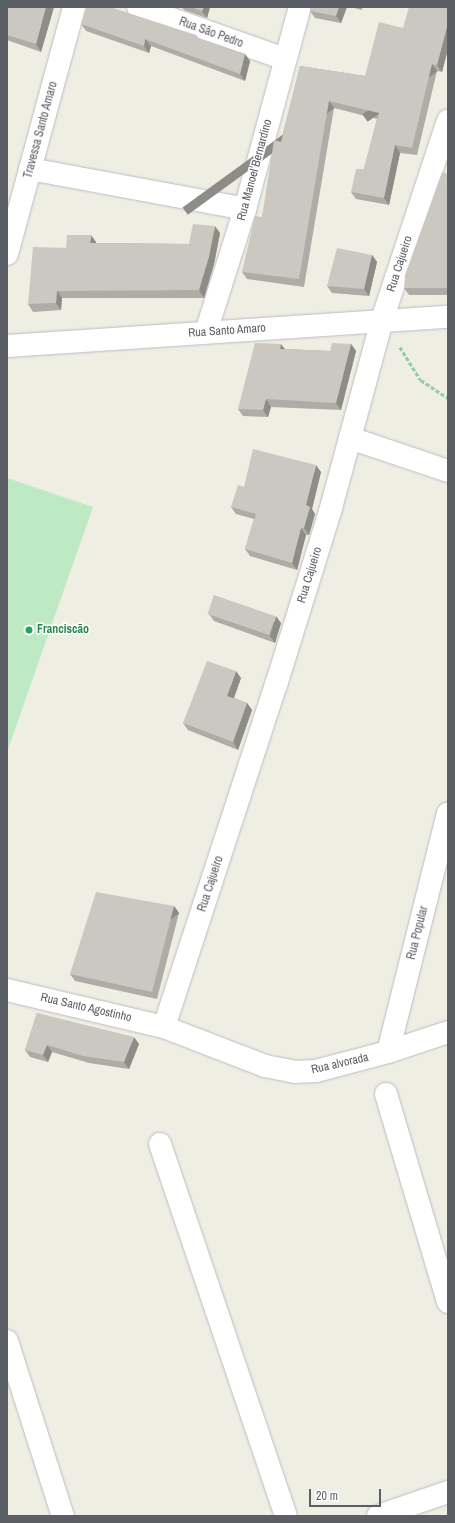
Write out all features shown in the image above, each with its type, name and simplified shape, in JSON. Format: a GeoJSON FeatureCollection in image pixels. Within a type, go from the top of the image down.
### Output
{"type":"FeatureCollection","features":[{"type":"Feature","properties":{"kind":"street","name":"Travessa Santo Amaro"},"geometry":{"type":"LineString","coordinates":[[7,254],[74,7]]}},
{"type":"Feature","properties":{"kind":"street","name":"Rua São Pedro"},"geometry":{"type":"LineString","coordinates":[[138,7],[285,59]]}},
{"type":"Feature","properties":{"kind":"street","name":"Rua Manoel Bernardino"},"geometry":{"type":"LineString","coordinates":[[206,332],[245,209],[300,7]]}},
{"type":"Feature","properties":{"kind":"street","name":"Rua Cajueiro"},"geometry":{"type":"LineString","coordinates":[[164,1027],[276,684],[350,438],[382,320],[442,156],[448,121]]}},
{"type":"Feature","properties":{"kind":"street"},"geometry":{"type":"LineString","coordinates":[[30,169],[245,209]]}},
{"type":"Feature","properties":{"kind":"street","name":"Rua Santo Amaro"},"geometry":{"type":"LineString","coordinates":[[7,346],[382,320],[448,317]]}},
{"type":"Feature","properties":{"kind":"street"},"geometry":{"type":"LineString","coordinates":[[350,438],[448,471]]}},
{"type":"Feature","properties":{"kind":"street","name":"Rua Popular"},"geometry":{"type":"LineString","coordinates":[[388,1052],[447,822]]}},
{"type":"Feature","properties":{"kind":"street","name":"Rua Santo Agostinho"},"geometry":{"type":"LineString","coordinates":[[7,990],[164,1027]]}},
{"type":"Feature","properties":{"kind":"street","name":"Rua alvorada"},"geometry":{"type":"LineString","coordinates":[[164,1027],[266,1066],[295,1072],[316,1071],[388,1052],[448,1032]]}},
{"type":"Feature","properties":{"kind":"street"},"geometry":{"type":"LineString","coordinates":[[386,1094],[448,1302]]}},
{"type":"Feature","properties":{"kind":"street"},"geometry":{"type":"LineString","coordinates":[[160,1144],[286,1516]]}},
{"type":"Feature","properties":{"kind":"street"},"geometry":{"type":"LineString","coordinates":[[7,1341],[63,1516]]}},
{"type":"Feature","properties":{"kind":"street"},"geometry":{"type":"LineString","coordinates":[[378,1516],[448,1492]]}},
{"type":"Feature","properties":{"kind":"path"},"geometry":{"type":"LineString","coordinates":[[382,320],[421,380],[448,398]]}},
{"type":"Feature","properties":{"kind":"green space","name":"Franciscão"},"geometry":{"type":"Polygon","coordinates":[[[7,478],[93,507],[7,752],[7,478]]]}},
{"type":"Feature","properties":{"kind":"building"},"geometry":{"type":"Polygon","coordinates":[[[7,7],[46,7],[36,44],[7,35],[7,7]]]}},
{"type":"Feature","properties":{"kind":"building"},"geometry":{"type":"Polygon","coordinates":[[[87,7],[110,7],[196,35],[196,37],[245,54],[240,74],[145,39],[144,46],[81,24],[87,7]]]}},
{"type":"Feature","properties":{"kind":"building"},"geometry":{"type":"Polygon","coordinates":[[[191,7],[204,7],[202,11],[191,7]]]}},
{"type":"Feature","properties":{"kind":"building"},"geometry":{"type":"Polygon","coordinates":[[[311,7],[339,7],[336,16],[310,11],[311,7]]]}},
{"type":"Feature","properties":{"kind":"building"},"geometry":{"type":"Polygon","coordinates":[[[409,7],[448,7],[448,23],[437,65],[432,64],[412,148],[395,145],[384,198],[351,192],[356,169],[364,169],[379,113],[329,101],[299,279],[242,272],[255,216],[262,217],[274,140],[281,142],[300,66],[365,76],[379,22],[403,28],[409,7]]]}},
{"type":"Feature","properties":{"kind":"building"},"geometry":{"type":"Polygon","coordinates":[[[442,172],[448,174],[447,288],[404,288],[405,275],[442,172]]]}},
{"type":"Feature","properties":{"kind":"building"},"geometry":{"type":"Polygon","coordinates":[[[193,224],[215,226],[209,257],[199,290],[57,291],[56,303],[28,304],[33,247],[66,248],[67,235],[91,235],[90,243],[189,244],[193,224]]]}},
{"type":"Feature","properties":{"kind":"building"},"geometry":{"type":"Polygon","coordinates":[[[337,248],[372,255],[364,289],[327,286],[337,248]]]}},
{"type":"Feature","properties":{"kind":"building"},"geometry":{"type":"Polygon","coordinates":[[[255,343],[281,344],[280,349],[330,351],[332,343],[351,344],[336,403],[266,399],[263,410],[238,409],[255,343]]]}},
{"type":"Feature","properties":{"kind":"building"},"geometry":{"type":"Polygon","coordinates":[[[253,449],[316,465],[306,505],[310,507],[304,528],[301,528],[292,563],[245,549],[256,514],[231,507],[238,485],[244,487],[253,449]]]}},
{"type":"Feature","properties":{"kind":"building"},"geometry":{"type":"Polygon","coordinates":[[[214,595],[275,616],[269,635],[207,614],[214,595]]]}},
{"type":"Feature","properties":{"kind":"building"},"geometry":{"type":"Polygon","coordinates":[[[207,661],[236,671],[227,696],[247,703],[233,742],[183,723],[207,661]]]}},
{"type":"Feature","properties":{"kind":"building"},"geometry":{"type":"Polygon","coordinates":[[[96,892],[174,906],[152,992],[70,974],[96,892]]]}},
{"type":"Feature","properties":{"kind":"building"},"geometry":{"type":"Polygon","coordinates":[[[37,1013],[134,1037],[124,1062],[83,1056],[47,1045],[43,1055],[25,1050],[37,1013]]]}},
{"type":"Feature","properties":{"kind":"place","name":"Franciscão"},"geometry":{"type":"Point","coordinates":[29,630]}}]}
